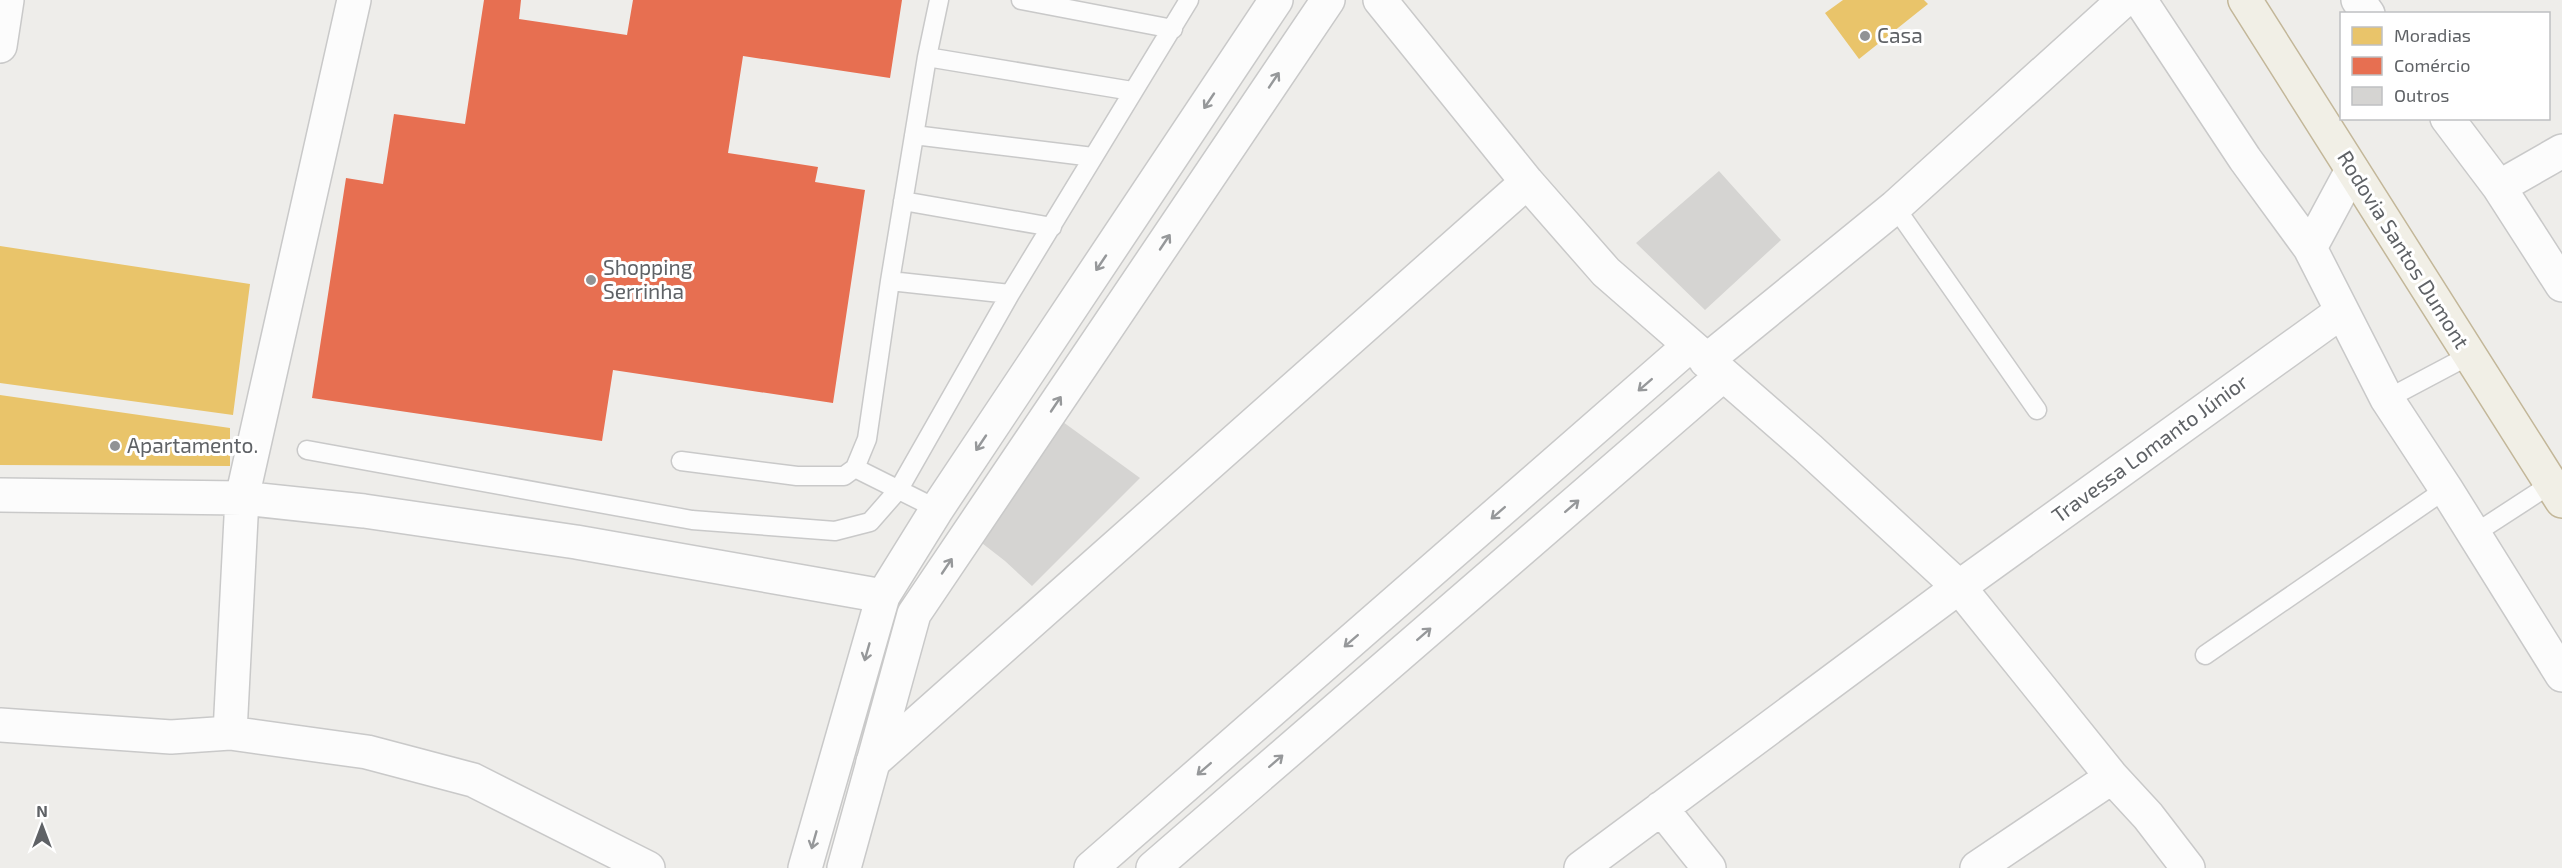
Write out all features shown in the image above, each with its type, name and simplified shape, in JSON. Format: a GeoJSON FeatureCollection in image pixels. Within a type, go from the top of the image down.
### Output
{"type":"FeatureCollection","features":[{"type":"Feature","properties":{"kind":"highway","name":"Rodovia Santos Dumont"},"geometry":{"type":"LineString","coordinates":[[2245,0],[2557,492]]}},
{"type":"Feature","properties":{"kind":"street"},"geometry":{"type":"LineString","coordinates":[[0,46],[7,0]]}},
{"type":"Feature","properties":{"kind":"street"},"geometry":{"type":"LineString","coordinates":[[230,733],[242,498],[354,0]]}},
{"type":"Feature","properties":{"kind":"street"},"geometry":{"type":"LineString","coordinates":[[806,868],[883,596],[937,509],[1276,0]]}},
{"type":"Feature","properties":{"kind":"street"},"geometry":{"type":"LineString","coordinates":[[844,868],[914,614],[1328,0]]}},
{"type":"Feature","properties":{"kind":"street"},"geometry":{"type":"LineString","coordinates":[[1380,0],[1527,182],[1606,272],[1818,457],[1934,561],[1959,587],[2112,777],[2148,816],[2188,868]]}},
{"type":"Feature","properties":{"kind":"street"},"geometry":{"type":"LineString","coordinates":[[1092,868],[1895,207],[2124,0]]}},
{"type":"Feature","properties":{"kind":"street"},"geometry":{"type":"LineString","coordinates":[[2140,0],[2245,159],[2310,248],[2386,399],[2446,489],[2562,675]]}},
{"type":"Feature","properties":{"kind":"street"},"geometry":{"type":"LineString","coordinates":[[2449,120],[2499,187],[2562,285]]}},
{"type":"Feature","properties":{"kind":"street"},"geometry":{"type":"LineString","coordinates":[[2499,187],[2562,151]]}},
{"type":"Feature","properties":{"kind":"street"},"geometry":{"type":"LineString","coordinates":[[2310,248],[2352,170]]}},
{"type":"Feature","properties":{"kind":"street"},"geometry":{"type":"LineString","coordinates":[[873,762],[1527,182]]}},
{"type":"Feature","properties":{"kind":"street","name":"Travessa Lomanto Júnior"},"geometry":{"type":"LineString","coordinates":[[1581,868],[1959,587],[2341,312]]}},
{"type":"Feature","properties":{"kind":"street"},"geometry":{"type":"LineString","coordinates":[[1153,868],[1706,361]]}},
{"type":"Feature","properties":{"kind":"street"},"geometry":{"type":"LineString","coordinates":[[0,495],[242,498],[364,511],[576,542],[883,596],[914,614]]}},
{"type":"Feature","properties":{"kind":"street"},"geometry":{"type":"LineString","coordinates":[[937,509],[971,530]]}},
{"type":"Feature","properties":{"kind":"street"},"geometry":{"type":"LineString","coordinates":[[0,725],[171,737],[230,733],[367,752],[473,780],[626,861],[648,868]]}},
{"type":"Feature","properties":{"kind":"street"},"geometry":{"type":"LineString","coordinates":[[1977,868],[2112,777]]}},
{"type":"Feature","properties":{"kind":"street"},"geometry":{"type":"LineString","coordinates":[[1661,808],[1709,868]]}},
{"type":"Feature","properties":{"kind":"lane"},"geometry":{"type":"LineString","coordinates":[[681,461],[798,476],[844,476],[855,468],[867,439],[903,201],[939,0]]}},
{"type":"Feature","properties":{"kind":"lane"},"geometry":{"type":"LineString","coordinates":[[1021,0],[1173,29]]}},
{"type":"Feature","properties":{"kind":"lane"},"geometry":{"type":"LineString","coordinates":[[307,450],[692,520],[835,531],[870,522],[899,489],[1010,294],[1132,91],[1173,29],[1188,0]]}},
{"type":"Feature","properties":{"kind":"lane"},"geometry":{"type":"LineString","coordinates":[[927,57],[1132,91]]}},
{"type":"Feature","properties":{"kind":"lane"},"geometry":{"type":"LineString","coordinates":[[914,135],[1093,158]]}},
{"type":"Feature","properties":{"kind":"lane"},"geometry":{"type":"LineString","coordinates":[[903,201],[1052,227]]}},
{"type":"Feature","properties":{"kind":"lane"},"geometry":{"type":"LineString","coordinates":[[1895,207],[2037,410]]}},
{"type":"Feature","properties":{"kind":"lane"},"geometry":{"type":"LineString","coordinates":[[890,281],[1010,294]]}},
{"type":"Feature","properties":{"kind":"lane"},"geometry":{"type":"LineString","coordinates":[[2386,399],[2470,356]]}},
{"type":"Feature","properties":{"kind":"lane"},"geometry":{"type":"LineString","coordinates":[[855,468],[937,509]]}},
{"type":"Feature","properties":{"kind":"lane"},"geometry":{"type":"LineString","coordinates":[[2205,655],[2446,489]]}},
{"type":"Feature","properties":{"kind":"lane"},"geometry":{"type":"LineString","coordinates":[[2474,534],[2557,492]]}},
{"type":"Feature","properties":{"kind":"building: Moradias","name":"Casa"},"geometry":{"type":"Polygon","coordinates":[[[1843,0],[1924,0],[1928,4],[1859,59],[1825,13],[1843,0]]]}},
{"type":"Feature","properties":{"kind":"building: Moradias"},"geometry":{"type":"Polygon","coordinates":[[[0,246],[250,284],[233,415],[0,383],[0,246]]]}},
{"type":"Feature","properties":{"kind":"building: Moradias","name":"Apartamento."},"geometry":{"type":"Polygon","coordinates":[[[0,395],[230,428],[230,466],[0,465],[0,395]]]}},
{"type":"Feature","properties":{"kind":"building: Comércio","name":"Shopping Serrinha"},"geometry":{"type":"Polygon","coordinates":[[[484,0],[521,0],[519,19],[627,35],[633,0],[902,0],[890,78],[743,56],[728,153],[818,167],[815,182],[865,190],[833,403],[613,370],[602,441],[312,398],[346,178],[383,184],[394,114],[465,124],[484,0]]]}},
{"type":"Feature","properties":{"kind":"building: Outros"},"geometry":{"type":"Polygon","coordinates":[[[1719,171],[1781,240],[1705,310],[1636,243],[1719,171]]]}},
{"type":"Feature","properties":{"kind":"building: Outros"},"geometry":{"type":"Polygon","coordinates":[[[1063,422],[1140,478],[1032,586],[978,540],[1063,422]]]}},
{"type":"Feature","properties":{"kind":"place","name":"Casa"},"geometry":{"type":"Point","coordinates":[1865,36]}},
{"type":"Feature","properties":{"kind":"place","name":"Shopping Serrinha"},"geometry":{"type":"Point","coordinates":[591,280]}},
{"type":"Feature","properties":{"kind":"place","name":"Apartamento."},"geometry":{"type":"Point","coordinates":[115,446]}}]}
